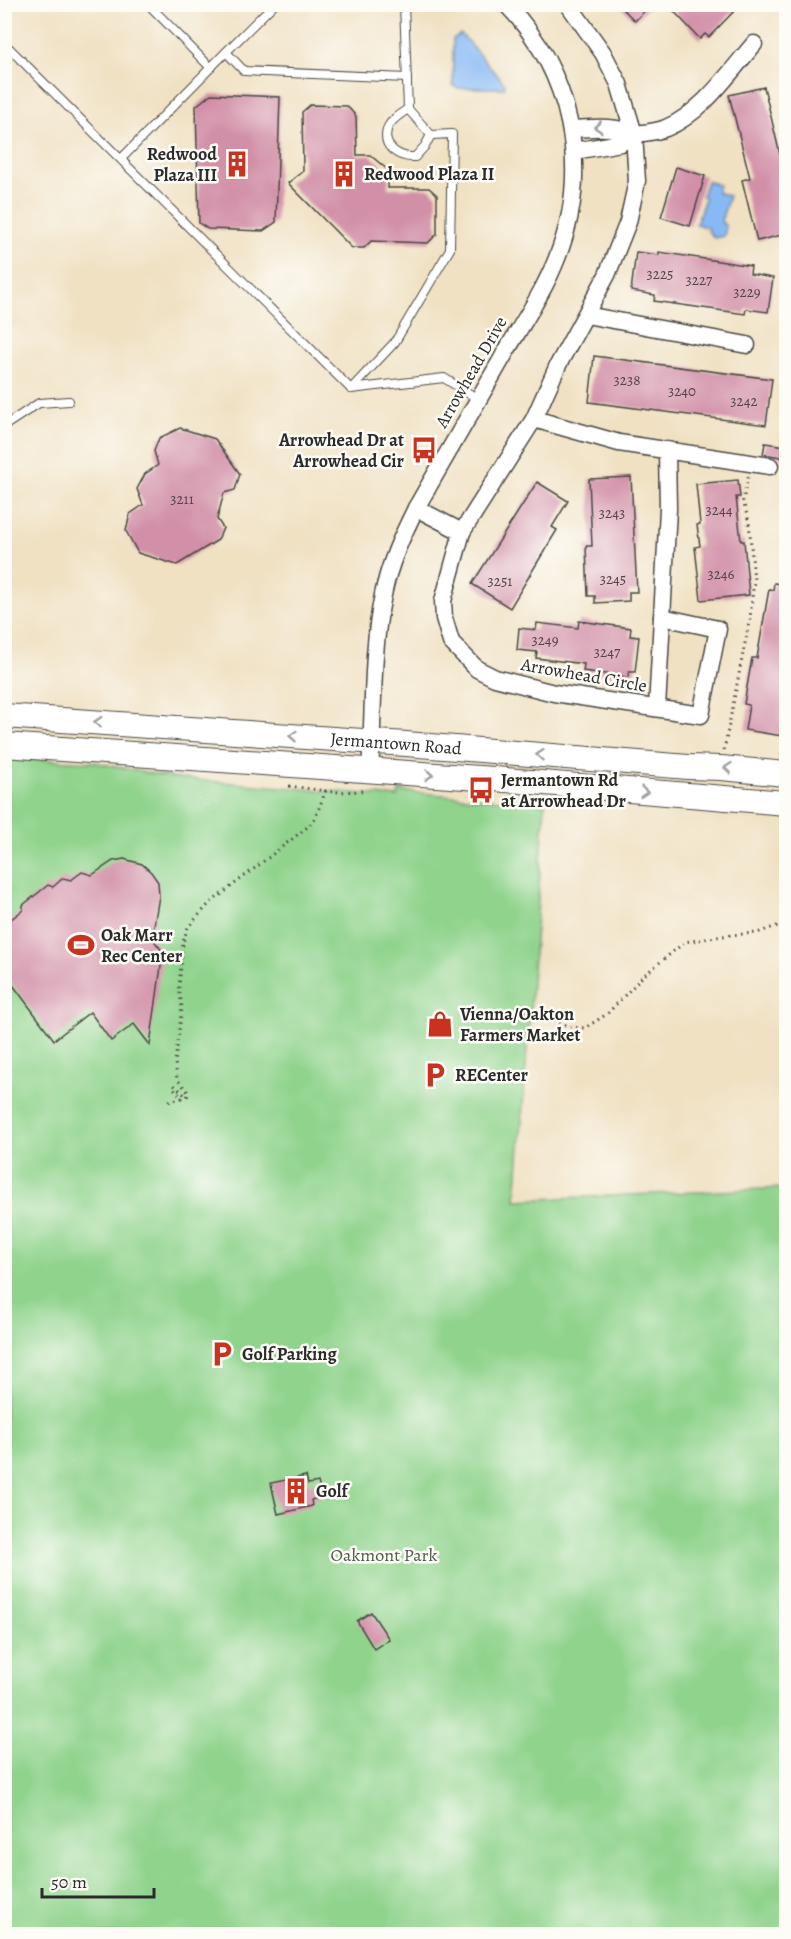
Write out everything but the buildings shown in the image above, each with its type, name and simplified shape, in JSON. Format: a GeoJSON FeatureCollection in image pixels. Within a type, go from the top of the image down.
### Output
{"type":"FeatureCollection","features":[{"type":"Feature","properties":{"kind":"main road","name":"Jermantown Road"},"geometry":{"type":"LineString","coordinates":[[4,716],[786,774]]}},
{"type":"Feature","properties":{"kind":"main road","name":"Jermantown Road"},"geometry":{"type":"LineString","coordinates":[[4,745],[786,803]]}},
{"type":"Feature","properties":{"kind":"street","name":"Arrowhead Drive"},"geometry":{"type":"LineString","coordinates":[[370,771],[377,631],[383,594],[398,543],[557,259],[573,200],[574,151],[566,104],[547,59],[506,4]]}},
{"type":"Feature","properties":{"kind":"street","name":"Arrowhead Circle"},"geometry":{"type":"LineString","coordinates":[[568,4],[603,53],[619,84],[634,134],[637,181],[628,222],[607,275],[558,365],[534,419],[462,532],[443,602],[444,618],[451,642],[477,669],[495,678],[554,693],[701,715],[718,629],[662,617]]}},
{"type":"Feature","properties":{"kind":"street"},"geometry":{"type":"LineString","coordinates":[[574,151],[621,143],[634,134],[665,129],[702,103],[754,44]]}},
{"type":"Feature","properties":{"kind":"street"},"geometry":{"type":"LineString","coordinates":[[572,129],[610,127],[634,134]]}},
{"type":"Feature","properties":{"kind":"street"},"geometry":{"type":"LineString","coordinates":[[586,315],[747,345]]}},
{"type":"Feature","properties":{"kind":"street"},"geometry":{"type":"LineString","coordinates":[[534,419],[619,443],[770,466]]}},
{"type":"Feature","properties":{"kind":"street","name":"Arrowhead Circle"},"geometry":{"type":"LineString","coordinates":[[657,708],[668,509],[667,450]]}},
{"type":"Feature","properties":{"kind":"street"},"geometry":{"type":"LineString","coordinates":[[416,508],[462,532]]}},
{"type":"Feature","properties":{"kind":"lane"},"geometry":{"type":"LineString","coordinates":[[148,4],[211,68]]}},
{"type":"Feature","properties":{"kind":"lane"},"geometry":{"type":"LineString","coordinates":[[121,159],[274,4]]}},
{"type":"Feature","properties":{"kind":"lane"},"geometry":{"type":"LineString","coordinates":[[404,4],[408,109],[431,135]]}},
{"type":"Feature","properties":{"kind":"lane"},"geometry":{"type":"LineString","coordinates":[[4,43],[351,389]]}},
{"type":"Feature","properties":{"kind":"lane"},"geometry":{"type":"LineString","coordinates":[[226,52],[244,71],[407,78]]}},
{"type":"Feature","properties":{"kind":"lane"},"geometry":{"type":"LineString","coordinates":[[408,109],[399,114],[387,130],[387,140],[391,149],[398,155],[414,157],[425,147],[431,135]]}},
{"type":"Feature","properties":{"kind":"lane"},"geometry":{"type":"LineString","coordinates":[[351,389],[395,342],[450,249],[452,134],[431,135]]}},
{"type":"Feature","properties":{"kind":"lane"},"geometry":{"type":"LineString","coordinates":[[351,389],[444,378],[478,399]]}},
{"type":"Feature","properties":{"kind":"lane"},"geometry":{"type":"LineString","coordinates":[[4,426],[39,403],[69,401]]}},
{"type":"Feature","properties":{"kind":"path"},"geometry":{"type":"LineString","coordinates":[[726,738],[750,618],[754,580],[748,522],[743,501],[750,463]]}},
{"type":"Feature","properties":{"kind":"path"},"geometry":{"type":"LineString","coordinates":[[170,1101],[182,1098],[173,1087],[174,1085],[187,1097],[189,1093],[177,1079],[176,1062],[182,1007],[178,988],[183,942],[188,927],[209,904],[310,825],[326,790]]}},
{"type":"Feature","properties":{"kind":"path"},"geometry":{"type":"LineString","coordinates":[[489,1011],[527,1012],[547,1016],[570,1027],[585,1028],[607,1014],[643,976],[685,942],[757,933],[786,923]]}},
{"type":"Feature","properties":{"kind":"green space","name":"Oakmont Park"},"geometry":{"type":"Polygon","coordinates":[[[5,758],[93,762],[174,778],[398,797],[399,791],[545,804],[516,1200],[786,1188],[786,1934],[5,1934],[5,758]]]}},
{"type":"Feature","properties":{"kind":"water"},"geometry":{"type":"Polygon","coordinates":[[[461,34],[505,84],[504,88],[457,88],[453,85],[453,39],[461,34]]]}},
{"type":"Feature","properties":{"kind":"water"},"geometry":{"type":"Polygon","coordinates":[[[707,181],[719,185],[717,192],[729,196],[721,221],[726,227],[724,236],[714,238],[708,231],[709,228],[696,224],[705,198],[702,196],[707,181]]]}},
{"type":"Feature","properties":{"kind":"place","name":"Redwood Plaza III"},"geometry":{"type":"Point","coordinates":[237,164]}},
{"type":"Feature","properties":{"kind":"place","name":"Redwood Plaza II"},"geometry":{"type":"Point","coordinates":[344,174]}},
{"type":"Feature","properties":{"kind":"place","name":"Arrowhead Dr at Arrowhead Cir"},"geometry":{"type":"Point","coordinates":[424,450]}},
{"type":"Feature","properties":{"kind":"place","name":"Jermantown Rd at Arrowhead Dr"},"geometry":{"type":"Point","coordinates":[481,790]}},
{"type":"Feature","properties":{"kind":"place","name":"Oak Marr Rec Center"},"geometry":{"type":"Point","coordinates":[81,945]}},
{"type":"Feature","properties":{"kind":"place","name":"Vienna/Oakton Farmers Market"},"geometry":{"type":"Point","coordinates":[440,1024]}},
{"type":"Feature","properties":{"kind":"place","name":"RECenter"},"geometry":{"type":"Point","coordinates":[435,1075]}},
{"type":"Feature","properties":{"kind":"place","name":"Golf Parking"},"geometry":{"type":"Point","coordinates":[222,1354]}},
{"type":"Feature","properties":{"kind":"place","name":"Golf"},"geometry":{"type":"Point","coordinates":[296,1491]}}]}
